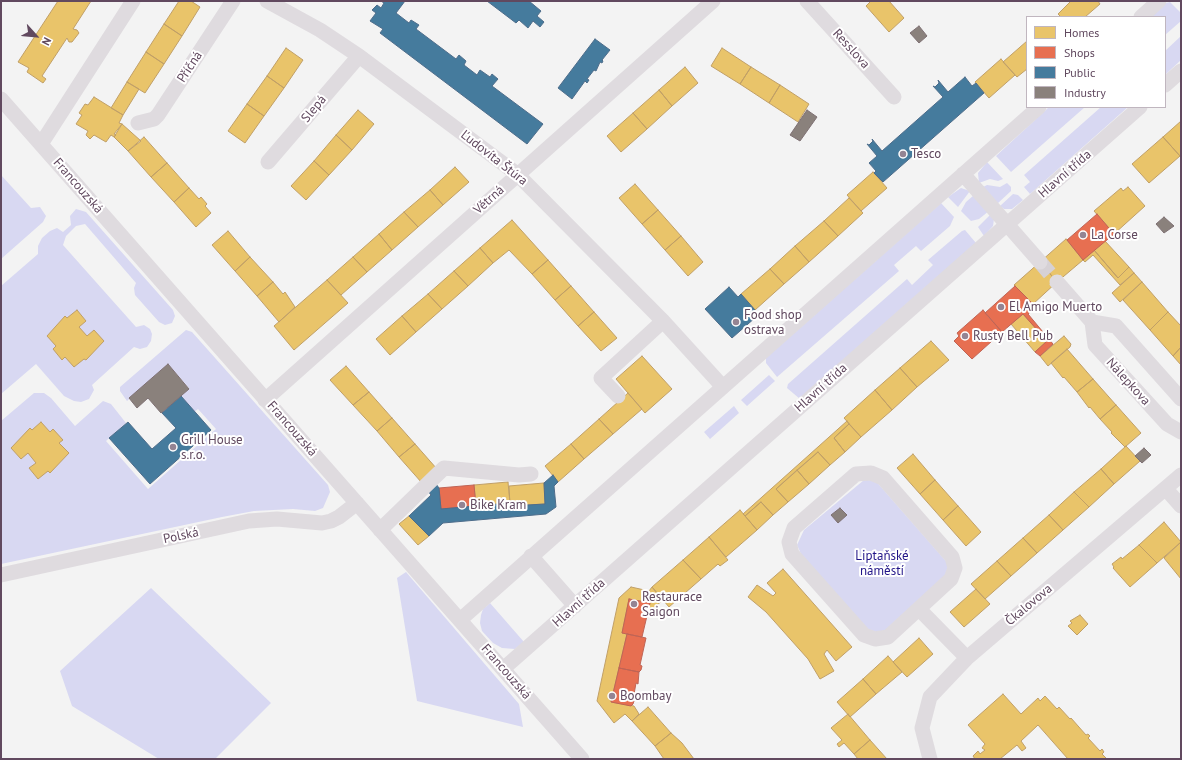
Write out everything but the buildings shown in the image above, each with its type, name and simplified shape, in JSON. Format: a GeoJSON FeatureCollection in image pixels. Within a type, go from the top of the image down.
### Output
{"type":"FeatureCollection","features":[{"type":"Feature","properties":{"kind":"street"},"geometry":{"type":"LineString","coordinates":[[41,144],[133,1]]}},
{"type":"Feature","properties":{"kind":"street","name":"Příčná"},"geometry":{"type":"LineString","coordinates":[[138,123],[154,119],[158,115],[233,1]]}},
{"type":"Feature","properties":{"kind":"street","name":"Ľudovíta Štúra"},"geometry":{"type":"LineString","coordinates":[[268,1],[320,30],[359,56],[517,174],[663,322],[723,387]]}},
{"type":"Feature","properties":{"kind":"street","name":"Větrná"},"geometry":{"type":"LineString","coordinates":[[265,400],[713,1]]}},
{"type":"Feature","properties":{"kind":"street","name":"Resslova"},"geometry":{"type":"LineString","coordinates":[[807,1],[894,97]]}},
{"type":"Feature","properties":{"kind":"street"},"geometry":{"type":"LineString","coordinates":[[1142,16],[1159,1]]}},
{"type":"Feature","properties":{"kind":"street","name":"Slepá"},"geometry":{"type":"LineString","coordinates":[[268,162],[359,56]]}},
{"type":"Feature","properties":{"kind":"street"},"geometry":{"type":"LineString","coordinates":[[1166,84],[1181,71]]}},
{"type":"Feature","properties":{"kind":"street","name":"Francouzská"},"geometry":{"type":"LineString","coordinates":[[1,99],[582,759]]}},
{"type":"Feature","properties":{"kind":"street"},"geometry":{"type":"LineString","coordinates":[[460,620],[1038,108]]}},
{"type":"Feature","properties":{"kind":"street","name":"Hlavní třída"},"geometry":{"type":"LineString","coordinates":[[503,670],[1139,108]]}},
{"type":"Feature","properties":{"kind":"street"},"geometry":{"type":"LineString","coordinates":[[963,174],[1040,262]]}},
{"type":"Feature","properties":{"kind":"street"},"geometry":{"type":"LineString","coordinates":[[1056,282],[1092,322],[1116,326],[1181,399]]}},
{"type":"Feature","properties":{"kind":"street"},"geometry":{"type":"LineString","coordinates":[[618,396],[601,378],[663,322]]}},
{"type":"Feature","properties":{"kind":"street","name":"Nálepkova"},"geometry":{"type":"LineString","coordinates":[[1092,322],[1094,345],[1167,424],[1181,432]]}},
{"type":"Feature","properties":{"kind":"street"},"geometry":{"type":"LineString","coordinates":[[380,530],[444,468],[519,475],[530,474]]}},
{"type":"Feature","properties":{"kind":"street"},"geometry":{"type":"LineString","coordinates":[[871,473],[882,478],[952,557],[955,568],[951,579],[919,609],[888,637],[875,639],[864,635],[792,554],[789,542],[794,528],[856,474],[871,473]]}},
{"type":"Feature","properties":{"kind":"street","name":"Čkalovova"},"geometry":{"type":"LineString","coordinates":[[930,759],[922,728],[930,697],[967,658],[1181,475]]}},
{"type":"Feature","properties":{"kind":"street"},"geometry":{"type":"LineString","coordinates":[[1166,489],[1181,506]]}},
{"type":"Feature","properties":{"kind":"street","name":"Polská"},"geometry":{"type":"LineString","coordinates":[[1,575],[249,521],[277,519],[322,523],[339,517],[357,503]]}},
{"type":"Feature","properties":{"kind":"street"},"geometry":{"type":"LineString","coordinates":[[531,556],[575,606]]}},
{"type":"Feature","properties":{"kind":"street"},"geometry":{"type":"LineString","coordinates":[[919,609],[967,658]]}},
{"type":"Feature","properties":{"kind":"green space"},"geometry":{"type":"Polygon","coordinates":[[[1170,2],[1181,13],[1181,21],[1166,34],[1166,16],[1152,16],[1166,3],[1170,2]]]}},
{"type":"Feature","properties":{"kind":"green space"},"geometry":{"type":"Polygon","coordinates":[[[1181,36],[1181,60],[1166,74],[1166,50],[1181,36]]]}},
{"type":"Feature","properties":{"kind":"green space"},"geometry":{"type":"Polygon","coordinates":[[[1048,108],[1084,108],[1011,172],[996,156],[1048,108]]]}},
{"type":"Feature","properties":{"kind":"green space"},"geometry":{"type":"Polygon","coordinates":[[[1100,108],[1127,108],[1030,194],[1024,187],[1030,182],[1024,175],[1100,108]]]}},
{"type":"Feature","properties":{"kind":"green space"},"geometry":{"type":"Polygon","coordinates":[[[987,162],[1003,179],[998,181],[990,179],[979,183],[978,173],[987,162]]]}},
{"type":"Feature","properties":{"kind":"green space"},"geometry":{"type":"Polygon","coordinates":[[[1,175],[31,208],[40,207],[46,216],[43,222],[1,259],[1,175]]]}},
{"type":"Feature","properties":{"kind":"green space"},"geometry":{"type":"Polygon","coordinates":[[[1007,183],[1011,187],[1011,191],[997,204],[983,187],[987,185],[1000,187],[1007,183]]]}},
{"type":"Feature","properties":{"kind":"green space"},"geometry":{"type":"Polygon","coordinates":[[[961,188],[970,191],[958,207],[948,197],[961,188]]]}},
{"type":"Feature","properties":{"kind":"green space"},"geometry":{"type":"Polygon","coordinates":[[[1013,194],[1018,195],[1023,200],[1012,209],[1004,209],[1000,206],[1013,194]]]}},
{"type":"Feature","properties":{"kind":"green space"},"geometry":{"type":"Polygon","coordinates":[[[974,195],[989,211],[979,219],[971,221],[961,211],[966,202],[974,195]]]}},
{"type":"Feature","properties":{"kind":"green space"},"geometry":{"type":"Polygon","coordinates":[[[941,203],[954,217],[950,226],[921,251],[916,246],[894,265],[899,271],[777,377],[766,363],[766,358],[941,203]]]}},
{"type":"Feature","properties":{"kind":"green space"},"geometry":{"type":"Polygon","coordinates":[[[76,209],[86,212],[173,310],[175,316],[172,323],[165,325],[159,322],[135,295],[134,288],[136,283],[85,224],[76,226],[66,236],[63,245],[136,327],[144,325],[150,329],[152,334],[151,341],[147,347],[140,349],[134,347],[92,385],[94,390],[89,399],[81,402],[74,401],[64,396],[36,364],[1,394],[1,286],[38,254],[38,246],[42,238],[50,231],[57,228],[63,232],[71,225],[70,216],[76,209]]]}},
{"type":"Feature","properties":{"kind":"green space"},"geometry":{"type":"Polygon","coordinates":[[[991,214],[994,219],[993,226],[984,236],[978,227],[991,214]]]}},
{"type":"Feature","properties":{"kind":"green space"},"geometry":{"type":"Polygon","coordinates":[[[965,230],[976,243],[800,399],[787,388],[788,384],[907,279],[912,285],[933,265],[928,260],[965,230]]]}},
{"type":"Feature","properties":{"kind":"green space"},"geometry":{"type":"Polygon","coordinates":[[[186,330],[192,332],[328,485],[330,492],[323,508],[315,511],[293,509],[254,511],[1,564],[1,421],[34,393],[44,393],[51,398],[75,426],[103,401],[111,404],[126,423],[106,441],[148,489],[216,429],[198,409],[194,412],[181,396],[189,388],[168,364],[127,401],[120,391],[120,387],[186,330]]]}},
{"type":"Feature","properties":{"kind":"green space"},"geometry":{"type":"Polygon","coordinates":[[[769,375],[775,381],[747,406],[741,400],[769,375]]]}},
{"type":"Feature","properties":{"kind":"green space"},"geometry":{"type":"Polygon","coordinates":[[[734,406],[739,413],[710,439],[704,432],[734,406]]]}},
{"type":"Feature","properties":{"kind":"green space","name":"Liptaňské náměstí"},"geometry":{"type":"Polygon","coordinates":[[[864,480],[875,480],[952,568],[890,630],[869,633],[802,556],[797,545],[804,530],[864,480]]]}},
{"type":"Feature","properties":{"kind":"green space"},"geometry":{"type":"Polygon","coordinates":[[[406,572],[519,704],[523,727],[417,701],[397,578],[406,572]]]}},
{"type":"Feature","properties":{"kind":"green space"},"geometry":{"type":"Polygon","coordinates":[[[151,588],[271,703],[215,759],[159,759],[72,706],[60,671],[151,588]]]}},
{"type":"Feature","properties":{"kind":"green space"},"geometry":{"type":"Polygon","coordinates":[[[490,603],[524,642],[515,649],[502,648],[493,643],[482,631],[480,623],[481,615],[483,609],[490,603]]]}},
{"type":"Feature","properties":{"kind":"tunnel"},"geometry":{"type":"LineString","coordinates":[[1040,262],[1057,282]]}},
{"type":"Feature","properties":{"kind":"place","name":"Tesco"},"geometry":{"type":"Point","coordinates":[903,154]}},
{"type":"Feature","properties":{"kind":"place","name":"La Corse"},"geometry":{"type":"Point","coordinates":[1083,235]}},
{"type":"Feature","properties":{"kind":"place","name":"El Amigo Muerto"},"geometry":{"type":"Point","coordinates":[1001,307]}},
{"type":"Feature","properties":{"kind":"place","name":"Food shop ostrava"},"geometry":{"type":"Point","coordinates":[736,322]}},
{"type":"Feature","properties":{"kind":"place","name":"Rusty Bell Pub"},"geometry":{"type":"Point","coordinates":[965,336]}},
{"type":"Feature","properties":{"kind":"place","name":"Grill House s.r.o."},"geometry":{"type":"Point","coordinates":[173,447]}},
{"type":"Feature","properties":{"kind":"place","name":"Bike Kram"},"geometry":{"type":"Point","coordinates":[462,505]}},
{"type":"Feature","properties":{"kind":"place","name":"Restaurace Saigon"},"geometry":{"type":"Point","coordinates":[634,604]}},
{"type":"Feature","properties":{"kind":"place","name":"Boombay"},"geometry":{"type":"Point","coordinates":[612,696]}}]}
